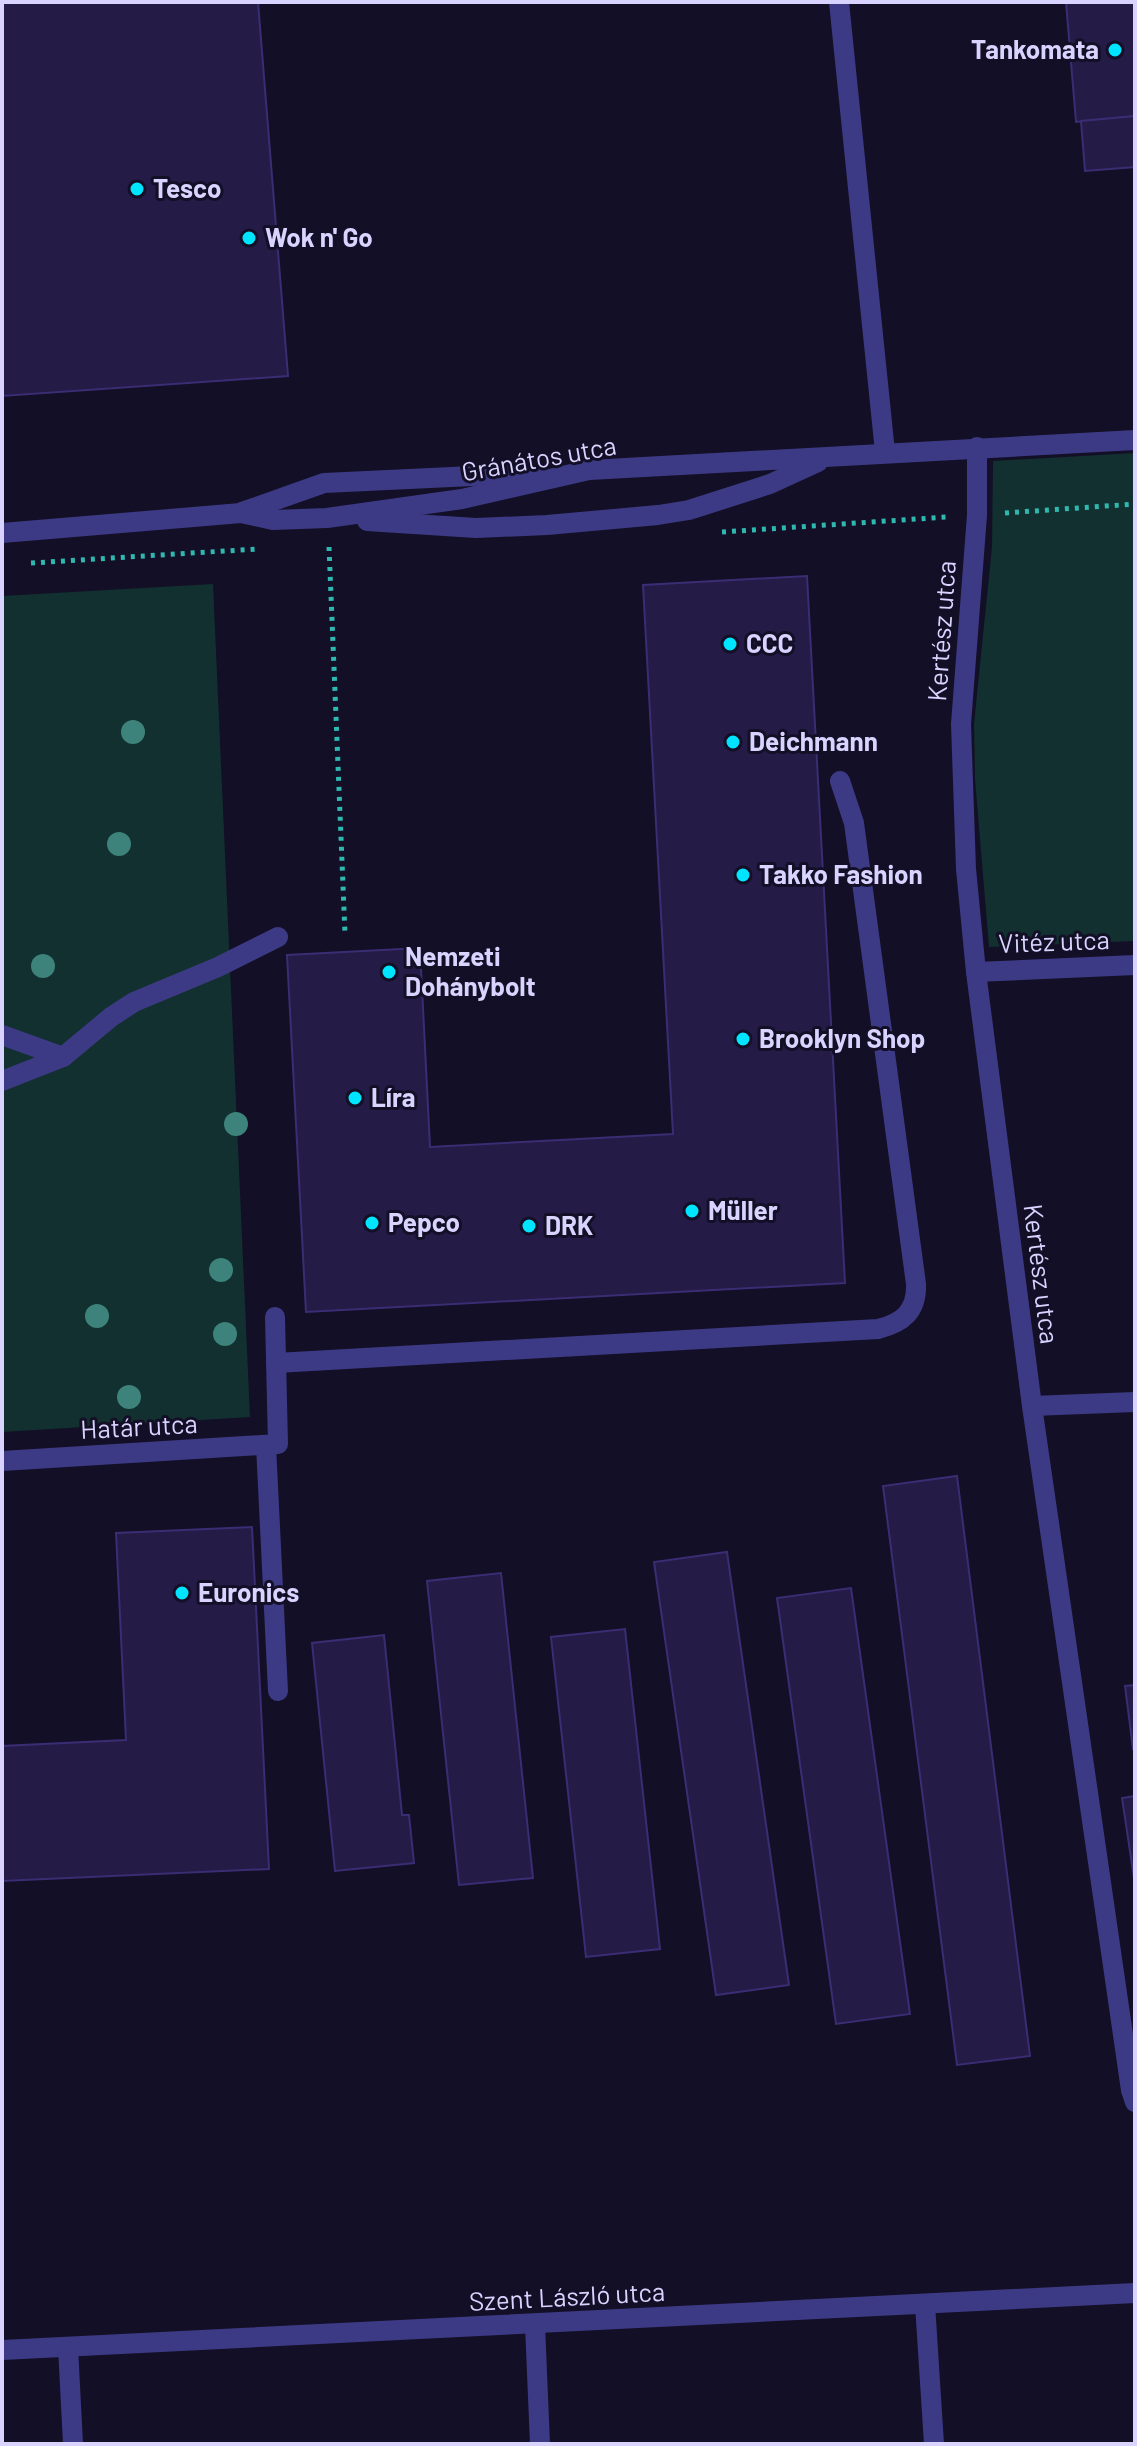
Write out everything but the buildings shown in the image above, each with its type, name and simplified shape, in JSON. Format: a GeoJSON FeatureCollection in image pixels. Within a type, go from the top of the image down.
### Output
{"type":"FeatureCollection","features":[{"type":"Feature","properties":{"kind":"street"},"geometry":{"type":"LineString","coordinates":[[839,2],[885,452]]}},
{"type":"Feature","properties":{"kind":"street","name":"Gránátos utca"},"geometry":{"type":"LineString","coordinates":[[2,533],[241,513],[273,520],[327,518],[462,499],[589,470],[1135,440]]}},
{"type":"Feature","properties":{"kind":"street","name":"Kertész utca"},"geometry":{"type":"LineString","coordinates":[[977,447],[977,515],[961,724],[966,869],[976,972],[1032,1406],[1135,2102]]}},
{"type":"Feature","properties":{"kind":"street"},"geometry":{"type":"LineString","coordinates":[[327,518],[476,528],[658,515],[689,510],[770,484],[829,457]]}},
{"type":"Feature","properties":{"kind":"street"},"geometry":{"type":"LineString","coordinates":[[241,513],[324,483],[589,470]]}},
{"type":"Feature","properties":{"kind":"street"},"geometry":{"type":"LineString","coordinates":[[276,1363],[878,1329],[904,1320],[914,1304],[916,1284],[854,823],[840,781]]}},
{"type":"Feature","properties":{"kind":"street"},"geometry":{"type":"LineString","coordinates":[[2,1081],[63,1057],[134,1002],[218,967],[278,937]]}},
{"type":"Feature","properties":{"kind":"street","name":"Vitéz utca"},"geometry":{"type":"LineString","coordinates":[[976,972],[1135,965]]}},
{"type":"Feature","properties":{"kind":"street"},"geometry":{"type":"LineString","coordinates":[[2,1035],[63,1057]]}},
{"type":"Feature","properties":{"kind":"street"},"geometry":{"type":"LineString","coordinates":[[275,1317],[272,1444],[278,1691]]}},
{"type":"Feature","properties":{"kind":"street"},"geometry":{"type":"LineString","coordinates":[[1032,1406],[1135,1402]]}},
{"type":"Feature","properties":{"kind":"street","name":"Határ utca"},"geometry":{"type":"LineString","coordinates":[[2,1461],[272,1444]]}},
{"type":"Feature","properties":{"kind":"street","name":"Szent László utca"},"geometry":{"type":"LineString","coordinates":[[2,2350],[1135,2293]]}},
{"type":"Feature","properties":{"kind":"street"},"geometry":{"type":"LineString","coordinates":[[925,2304],[934,2444]]}},
{"type":"Feature","properties":{"kind":"street"},"geometry":{"type":"LineString","coordinates":[[535,2325],[540,2444]]}},
{"type":"Feature","properties":{"kind":"street"},"geometry":{"type":"LineString","coordinates":[[68,2347],[73,2444]]}},
{"type":"Feature","properties":{"kind":"path"},"geometry":{"type":"LineString","coordinates":[[327,518],[345,934]]}},
{"type":"Feature","properties":{"kind":"green space"},"geometry":{"type":"Polygon","coordinates":[[[1135,453],[1135,941],[989,947],[975,779],[974,724],[992,547],[993,461],[1135,453]]]}},
{"type":"Feature","properties":{"kind":"green space"},"geometry":{"type":"Polygon","coordinates":[[[213,584],[250,1417],[2,1432],[2,596],[213,584]]]}},
{"type":"Feature","properties":{"kind":"place","name":"Tankomata"},"geometry":{"type":"Point","coordinates":[1115,50]}},
{"type":"Feature","properties":{"kind":"place","name":"Tesco"},"geometry":{"type":"Point","coordinates":[137,189]}},
{"type":"Feature","properties":{"kind":"place","name":"Wok n' Go"},"geometry":{"type":"Point","coordinates":[249,238]}},
{"type":"Feature","properties":{"kind":"place","name":"CCC"},"geometry":{"type":"Point","coordinates":[730,644]}},
{"type":"Feature","properties":{"kind":"place","name":"Deichmann"},"geometry":{"type":"Point","coordinates":[733,742]}},
{"type":"Feature","properties":{"kind":"place","name":"Takko Fashion"},"geometry":{"type":"Point","coordinates":[743,875]}},
{"type":"Feature","properties":{"kind":"place","name":"Nemzeti Dohánybolt"},"geometry":{"type":"Point","coordinates":[389,972]}},
{"type":"Feature","properties":{"kind":"place","name":"Brooklyn Shop"},"geometry":{"type":"Point","coordinates":[743,1039]}},
{"type":"Feature","properties":{"kind":"place","name":"Líra"},"geometry":{"type":"Point","coordinates":[355,1098]}},
{"type":"Feature","properties":{"kind":"place","name":"Müller"},"geometry":{"type":"Point","coordinates":[692,1211]}},
{"type":"Feature","properties":{"kind":"place","name":"Pepco"},"geometry":{"type":"Point","coordinates":[372,1223]}},
{"type":"Feature","properties":{"kind":"place","name":"DRK"},"geometry":{"type":"Point","coordinates":[529,1226]}},
{"type":"Feature","properties":{"kind":"place","name":"Euronics"},"geometry":{"type":"Point","coordinates":[182,1593]}}]}
